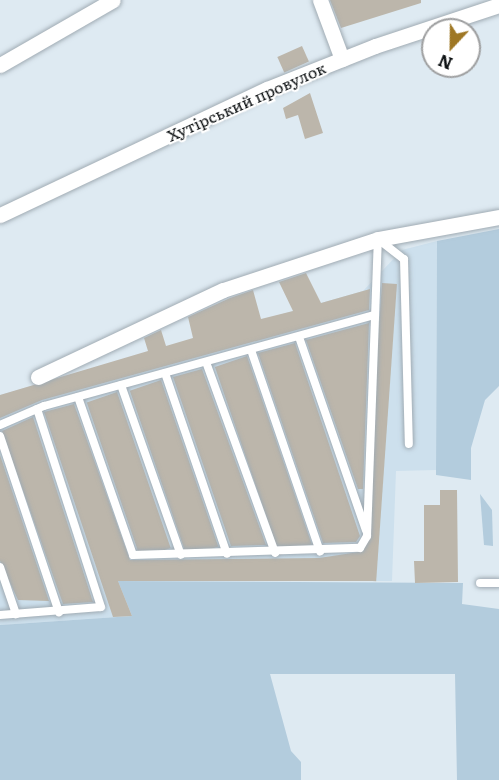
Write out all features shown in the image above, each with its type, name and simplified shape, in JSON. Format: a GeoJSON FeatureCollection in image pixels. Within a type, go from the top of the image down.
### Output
{"type":"FeatureCollection","features":[{"type":"Feature","properties":{"kind":"street"},"geometry":{"type":"LineString","coordinates":[[0,65],[113,0]]}},
{"type":"Feature","properties":{"kind":"street"},"geometry":{"type":"LineString","coordinates":[[320,0],[342,59]]}},
{"type":"Feature","properties":{"kind":"street","name":"Хутірський провулок"},"geometry":{"type":"LineString","coordinates":[[0,215],[267,89],[474,6],[499,5]]}},
{"type":"Feature","properties":{"kind":"street"},"geometry":{"type":"LineString","coordinates":[[38,377],[223,290],[378,239],[499,217]]}},
{"type":"Feature","properties":{"kind":"lane"},"geometry":{"type":"LineString","coordinates":[[78,397],[133,555],[320,552],[360,548],[367,536],[378,239]]}},
{"type":"Feature","properties":{"kind":"lane"},"geometry":{"type":"LineString","coordinates":[[378,239],[404,259],[409,444]]}},
{"type":"Feature","properties":{"kind":"lane"},"geometry":{"type":"LineString","coordinates":[[0,425],[78,397],[375,315]]}},
{"type":"Feature","properties":{"kind":"lane"},"geometry":{"type":"LineString","coordinates":[[298,337],[367,536]]}},
{"type":"Feature","properties":{"kind":"lane"},"geometry":{"type":"LineString","coordinates":[[251,350],[320,552]]}},
{"type":"Feature","properties":{"kind":"lane"},"geometry":{"type":"LineString","coordinates":[[206,362],[275,553]]}},
{"type":"Feature","properties":{"kind":"lane"},"geometry":{"type":"LineString","coordinates":[[165,373],[227,554]]}},
{"type":"Feature","properties":{"kind":"lane"},"geometry":{"type":"LineString","coordinates":[[121,385],[181,555]]}},
{"type":"Feature","properties":{"kind":"lane"},"geometry":{"type":"LineString","coordinates":[[0,615],[101,607],[37,410]]}},
{"type":"Feature","properties":{"kind":"lane"},"geometry":{"type":"LineString","coordinates":[[0,436],[59,612]]}},
{"type":"Feature","properties":{"kind":"lane"},"geometry":{"type":"LineString","coordinates":[[0,567],[16,614]]}},
{"type":"Feature","properties":{"kind":"lane"},"geometry":{"type":"LineString","coordinates":[[480,583],[499,583]]}},
{"type":"Feature","properties":{"kind":"shaded area"},"geometry":{"type":"Polygon","coordinates":[[[499,229],[499,386],[485,400],[471,448],[471,480],[436,475],[437,241],[499,229]]]}},
{"type":"Feature","properties":{"kind":"shaded area"},"geometry":{"type":"Polygon","coordinates":[[[437,241],[436,470],[396,471],[392,581],[119,581],[132,616],[0,625],[0,395],[363,291],[402,250],[437,241]]]}},
{"type":"Feature","properties":{"kind":"shaded area"},"geometry":{"type":"Polygon","coordinates":[[[480,494],[492,510],[493,546],[484,545],[480,494]]]}},
{"type":"Feature","properties":{"kind":"shaded area"},"geometry":{"type":"Polygon","coordinates":[[[118,581],[463,583],[462,604],[499,609],[499,780],[457,780],[455,674],[270,674],[291,751],[301,762],[301,780],[0,780],[0,625],[132,616],[118,581]]]}},
{"type":"Feature","properties":{"kind":"building"},"geometry":{"type":"Polygon","coordinates":[[[330,0],[421,0],[421,3],[341,28],[330,0]]]}},
{"type":"Feature","properties":{"kind":"building"},"geometry":{"type":"Polygon","coordinates":[[[302,46],[309,62],[284,73],[277,57],[302,46]]]}},
{"type":"Feature","properties":{"kind":"building"},"geometry":{"type":"Polygon","coordinates":[[[310,93],[323,133],[305,139],[298,115],[286,119],[283,108],[310,93]]]}},
{"type":"Feature","properties":{"kind":"building"},"geometry":{"type":"Polygon","coordinates":[[[306,273],[321,303],[370,289],[369,310],[42,400],[0,418],[0,395],[148,351],[144,338],[161,330],[166,346],[193,338],[188,317],[230,298],[253,290],[261,319],[293,311],[279,282],[306,273]]]}},
{"type":"Feature","properties":{"kind":"building"},"geometry":{"type":"Polygon","coordinates":[[[382,283],[397,284],[376,581],[361,580],[382,283]]]}},
{"type":"Feature","properties":{"kind":"building"},"geometry":{"type":"Polygon","coordinates":[[[369,323],[363,489],[358,489],[306,340],[369,323]]]}},
{"type":"Feature","properties":{"kind":"building"},"geometry":{"type":"Polygon","coordinates":[[[295,343],[360,536],[356,542],[323,543],[258,353],[295,343]]]}},
{"type":"Feature","properties":{"kind":"building"},"geometry":{"type":"Polygon","coordinates":[[[247,356],[312,544],[280,555],[215,367],[247,356]]]}},
{"type":"Feature","properties":{"kind":"building"},"geometry":{"type":"Polygon","coordinates":[[[202,369],[266,545],[231,546],[173,377],[202,369]]]}},
{"type":"Feature","properties":{"kind":"building"},"geometry":{"type":"Polygon","coordinates":[[[161,380],[218,546],[187,557],[130,391],[161,380]]]}},
{"type":"Feature","properties":{"kind":"building"},"geometry":{"type":"Polygon","coordinates":[[[117,392],[171,548],[140,558],[87,402],[117,392]]]}},
{"type":"Feature","properties":{"kind":"building"},"geometry":{"type":"Polygon","coordinates":[[[74,404],[130,560],[319,558],[365,551],[376,581],[118,581],[132,616],[113,617],[44,412],[74,404]]]}},
{"type":"Feature","properties":{"kind":"building"},"geometry":{"type":"Polygon","coordinates":[[[33,417],[93,602],[63,604],[2,431],[33,417]]]}},
{"type":"Feature","properties":{"kind":"building"},"geometry":{"type":"Polygon","coordinates":[[[0,455],[49,601],[18,600],[0,561],[0,455]]]}},
{"type":"Feature","properties":{"kind":"building"},"geometry":{"type":"Polygon","coordinates":[[[440,490],[457,490],[458,582],[415,583],[414,561],[424,561],[424,505],[440,505],[440,490]]]}}]}
